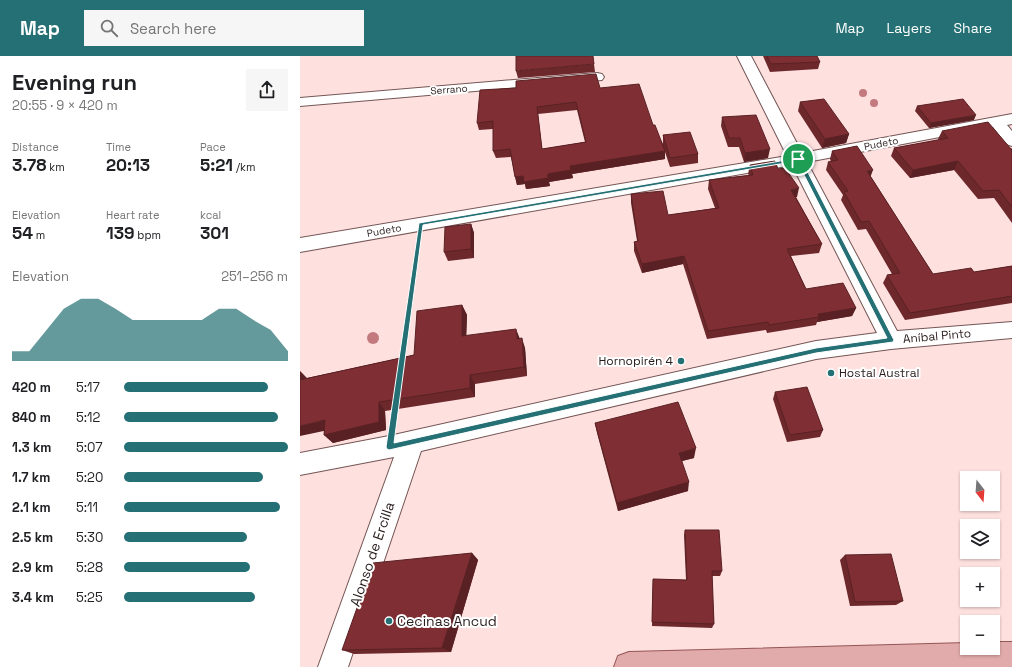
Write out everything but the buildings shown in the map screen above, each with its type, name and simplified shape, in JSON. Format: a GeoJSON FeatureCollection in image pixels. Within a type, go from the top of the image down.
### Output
{"type":"FeatureCollection","features":[{"type":"Feature","properties":{"kind":"main road"},"geometry":{"type":"LineString","coordinates":[[629,667],[1012,657]]}},
{"type":"Feature","properties":{"kind":"street"},"geometry":{"type":"LineString","coordinates":[[744,56],[891,340]]}},
{"type":"Feature","properties":{"kind":"street","name":"Serrano"},"geometry":{"type":"LineString","coordinates":[[300,102],[597,77]]}},
{"type":"Feature","properties":{"kind":"street"},"geometry":{"type":"LineString","coordinates":[[1004,120],[1012,140]]}},
{"type":"Feature","properties":{"kind":"street","name":"Pudeto"},"geometry":{"type":"LineString","coordinates":[[300,245],[798,159],[1004,120]]}},
{"type":"Feature","properties":{"kind":"street","name":"Aníbal Pinto"},"geometry":{"type":"LineString","coordinates":[[300,464],[401,444],[816,350],[891,340],[1012,330]]}},
{"type":"Feature","properties":{"kind":"street","name":"Alonso de Ercilla"},"geometry":{"type":"LineString","coordinates":[[332,667],[401,444]]}},
{"type":"Feature","properties":{"kind":"path"},"geometry":{"type":"LineString","coordinates":[[401,362],[421,224]]}},
{"type":"Feature","properties":{"kind":"path"},"geometry":{"type":"LineString","coordinates":[[396,401],[401,444]]}},
{"type":"Feature","properties":{"kind":"place","name":"Hornopirén 4"},"geometry":{"type":"Point","coordinates":[681,361]}},
{"type":"Feature","properties":{"kind":"place","name":"Hostal Austral"},"geometry":{"type":"Point","coordinates":[831,373]}},
{"type":"Feature","properties":{"kind":"place","name":"Cecinas Ancud"},"geometry":{"type":"Point","coordinates":[389,621]}},
{"type":"Feature","properties":{"kind":"route"},"geometry":{"type":"LineString","coordinates":[[798,159],[891,340],[816,350],[389,447],[421,224],[798,159]]}}]}
